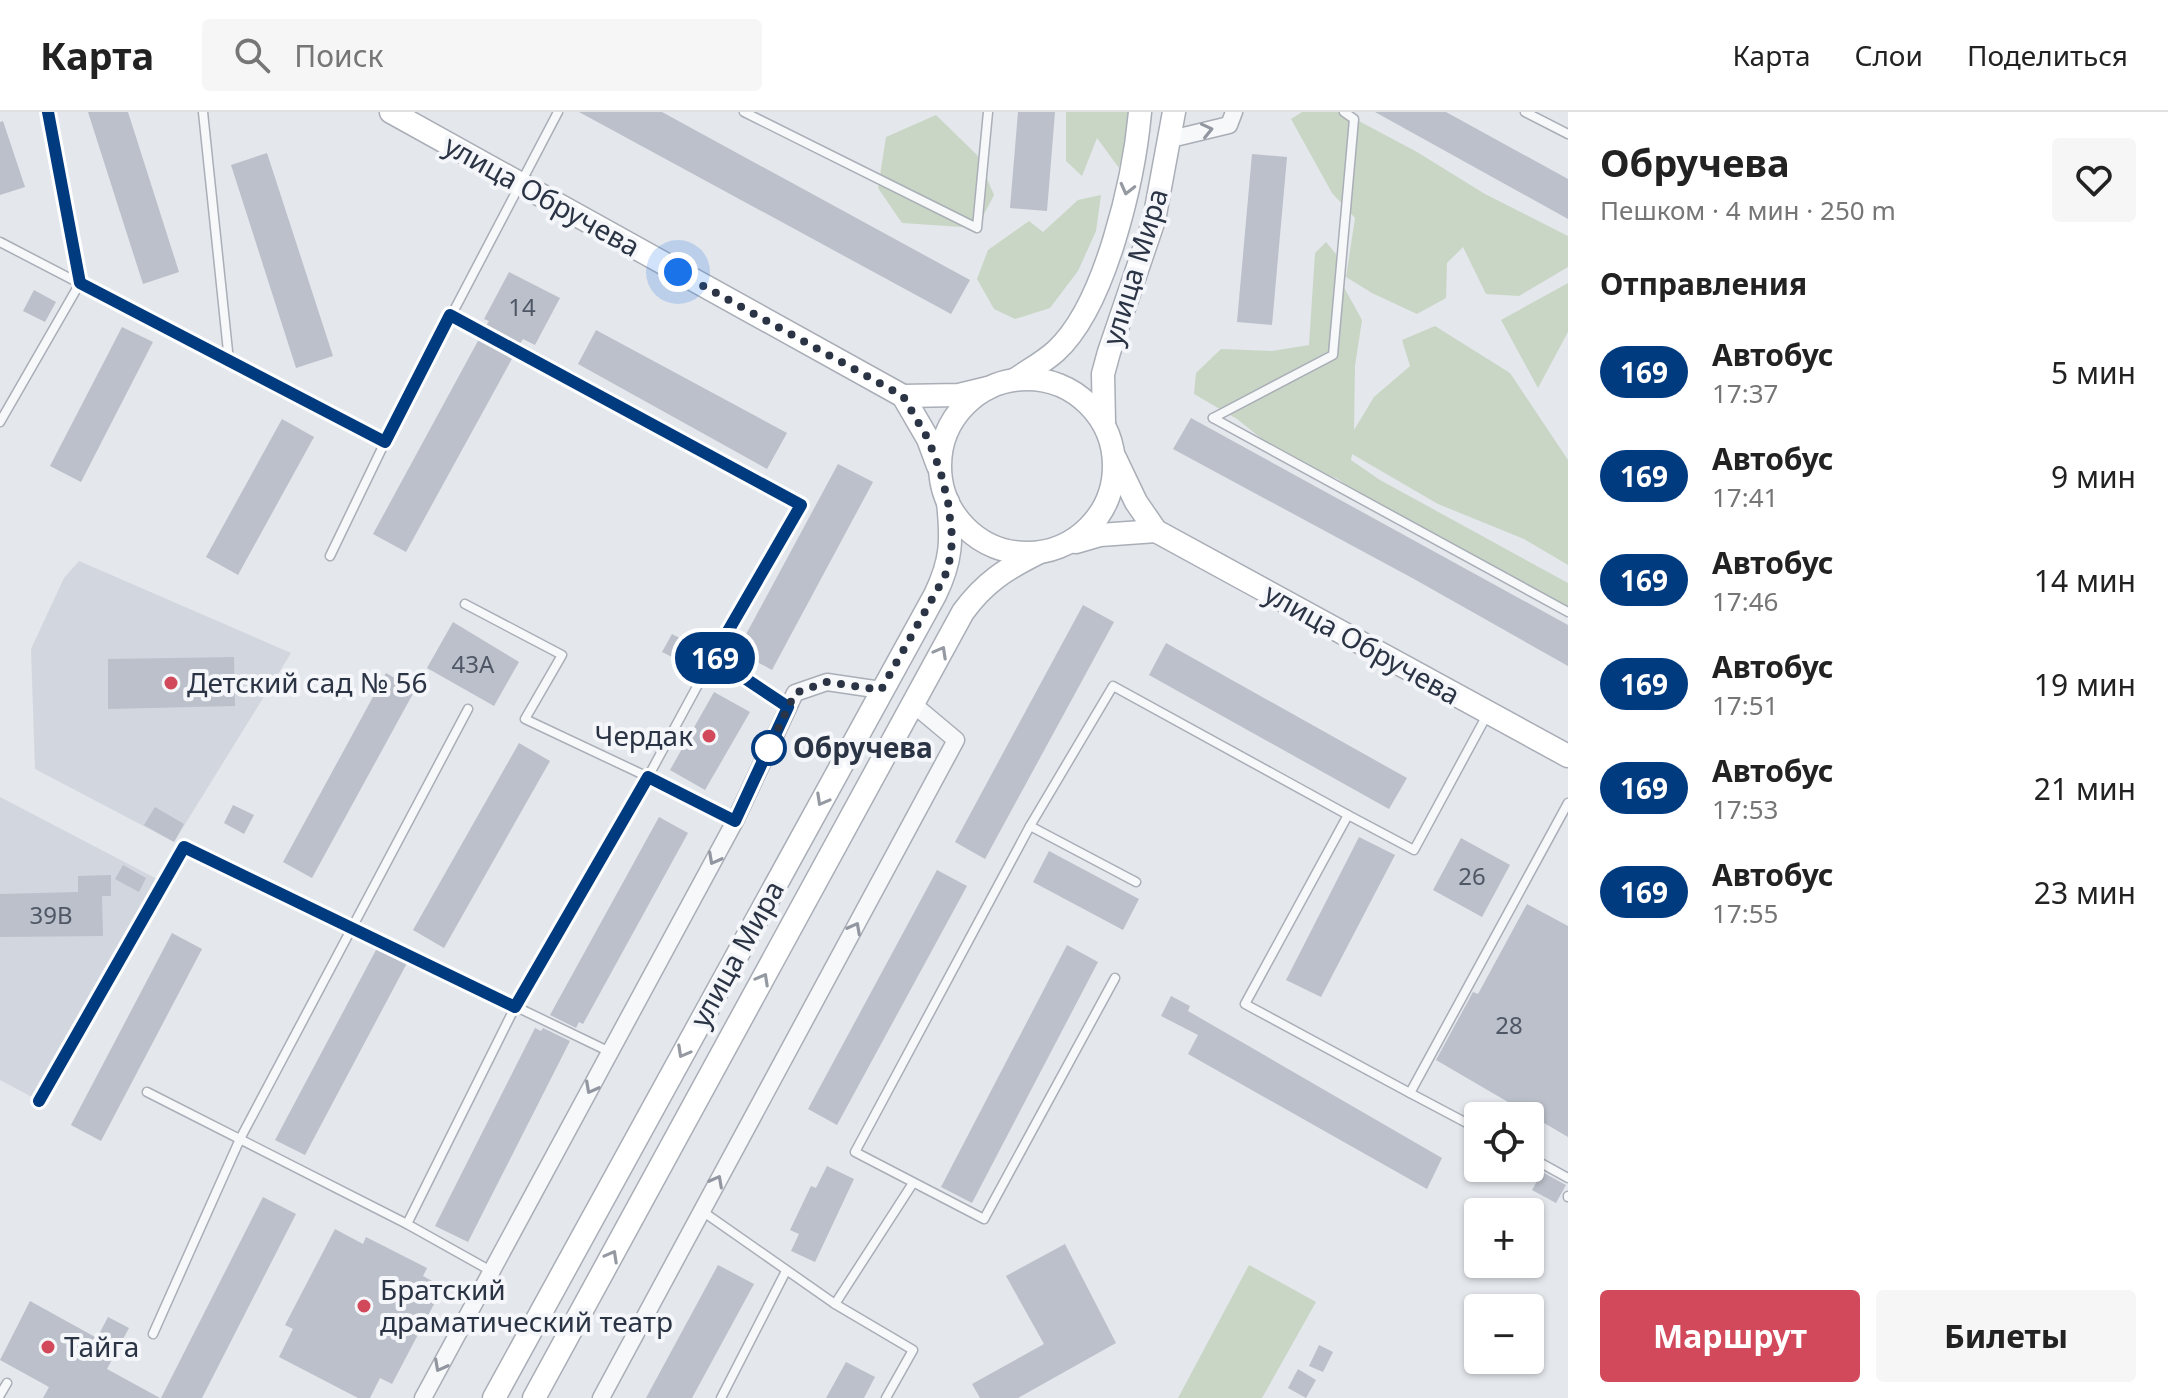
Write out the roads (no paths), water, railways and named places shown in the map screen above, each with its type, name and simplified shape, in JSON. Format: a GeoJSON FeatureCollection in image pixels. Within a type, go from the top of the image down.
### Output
{"type":"FeatureCollection","features":[{"type":"Feature","properties":{"kind":"main road","name":"улица Мира"},"geometry":{"type":"LineString","coordinates":[[1016,379],[1057,350],[1081,319],[1111,248],[1130,176],[1140,112]]}},
{"type":"Feature","properties":{"kind":"main road","name":"улица Мира"},"geometry":{"type":"LineString","coordinates":[[1104,423],[1103,374],[1150,233],[1174,112]]}},
{"type":"Feature","properties":{"kind":"main road","name":"улица Обручева"},"geometry":{"type":"LineString","coordinates":[[403,115],[519,184],[903,396],[959,395],[988,388]]}},
{"type":"Feature","properties":{"kind":"main road"},"geometry":{"type":"LineString","coordinates":[[940,470],[943,441],[956,415],[988,388],[1016,379],[1047,381],[1076,393],[1092,406],[1104,423],[1115,458],[1115,477],[1103,510],[1079,536],[1064,546]]}},
{"type":"Feature","properties":{"kind":"main road"},"geometry":{"type":"LineString","coordinates":[[903,396],[923,429],[940,470],[948,502],[966,528],[978,538],[1007,551],[1038,553],[1100,535],[1156,531]]}},
{"type":"Feature","properties":{"kind":"main road","name":"улица Обручева"},"geometry":{"type":"LineString","coordinates":[[1115,458],[1136,502],[1156,531],[1568,756]]}},
{"type":"Feature","properties":{"kind":"main road","name":"улица Мира"},"geometry":{"type":"LineString","coordinates":[[494,1398],[945,576],[952,536],[948,502]]}},
{"type":"Feature","properties":{"kind":"main road","name":"улица Мира"},"geometry":{"type":"LineString","coordinates":[[534,1398],[963,612],[978,591],[995,577],[1038,553]]}},
{"type":"Feature","properties":{"kind":"street"},"geometry":{"type":"LineString","coordinates":[[1171,139],[1229,125],[1234,112]]}},
{"type":"Feature","properties":{"kind":"street"},"geometry":{"type":"LineString","coordinates":[[423,1398],[735,821],[795,693],[827,682],[881,690]]}},
{"type":"Feature","properties":{"kind":"street"},"geometry":{"type":"LineString","coordinates":[[601,1398],[956,740],[913,704]]}},
{"type":"Feature","properties":{"kind":"lane"},"geometry":{"type":"LineString","coordinates":[[0,422],[80,283],[48,112]]}},
{"type":"Feature","properties":{"kind":"lane"},"geometry":{"type":"LineString","coordinates":[[203,112],[229,361]]}},
{"type":"Feature","properties":{"kind":"lane"},"geometry":{"type":"LineString","coordinates":[[330,556],[450,315],[558,112]]}},
{"type":"Feature","properties":{"kind":"lane"},"geometry":{"type":"LineString","coordinates":[[744,112],[977,228],[988,112]]}},
{"type":"Feature","properties":{"kind":"lane"},"geometry":{"type":"LineString","coordinates":[[1344,112],[1354,119],[1333,355],[1213,418],[1568,612]]}},
{"type":"Feature","properties":{"kind":"lane"},"geometry":{"type":"LineString","coordinates":[[1525,112],[1568,134]]}},
{"type":"Feature","properties":{"kind":"lane"},"geometry":{"type":"LineString","coordinates":[[0,242],[385,442]]}},
{"type":"Feature","properties":{"kind":"lane"},"geometry":{"type":"LineString","coordinates":[[407,1224],[515,1007],[801,505],[450,315]]}},
{"type":"Feature","properties":{"kind":"lane"},"geometry":{"type":"LineString","coordinates":[[465,604],[562,655],[525,719],[735,821]]}},
{"type":"Feature","properties":{"kind":"lane"},"geometry":{"type":"LineString","coordinates":[[713,657],[788,707]]}},
{"type":"Feature","properties":{"kind":"lane"},"geometry":{"type":"LineString","coordinates":[[1115,978],[984,1219],[855,1152],[1030,826],[1113,686],[1414,850],[1488,712]]}},
{"type":"Feature","properties":{"kind":"lane"},"geometry":{"type":"LineString","coordinates":[[153,1334],[240,1139],[468,709]]}},
{"type":"Feature","properties":{"kind":"lane"},"geometry":{"type":"LineString","coordinates":[[1410,1093],[1568,803]]}},
{"type":"Feature","properties":{"kind":"lane"},"geometry":{"type":"LineString","coordinates":[[1348,815],[1245,1004],[1464,1122]]}},
{"type":"Feature","properties":{"kind":"lane"},"geometry":{"type":"LineString","coordinates":[[1030,826],[1136,882]]}},
{"type":"Feature","properties":{"kind":"lane"},"geometry":{"type":"LineString","coordinates":[[39,1101],[184,847],[610,1052]]}},
{"type":"Feature","properties":{"kind":"lane"},"geometry":{"type":"LineString","coordinates":[[147,1092],[407,1224],[491,1271]]}},
{"type":"Feature","properties":{"kind":"lane"},"geometry":{"type":"LineString","coordinates":[[1544,1165],[1568,1178]]}},
{"type":"Feature","properties":{"kind":"lane"},"geometry":{"type":"LineString","coordinates":[[835,1304],[913,1183]]}},
{"type":"Feature","properties":{"kind":"lane"},"geometry":{"type":"LineString","coordinates":[[701,1211],[835,1304],[913,1350],[886,1398]]}},
{"type":"Feature","properties":{"kind":"lane"},"geometry":{"type":"LineString","coordinates":[[721,1398],[786,1271]]}},
{"type":"Feature","properties":{"kind":"lane"},"geometry":{"type":"LineString","coordinates":[[0,1395],[7,1383]]}},
{"type":"Feature","properties":{"kind":"place","name":"Детский сад № 56"},"geometry":{"type":"Point","coordinates":[171,683]}},
{"type":"Feature","properties":{"kind":"place","name":"Чердак"},"geometry":{"type":"Point","coordinates":[709,736]}},
{"type":"Feature","properties":{"kind":"place","name":"Обручева"},"geometry":{"type":"Point","coordinates":[769,748]}},
{"type":"Feature","properties":{"kind":"place","name":"Братский драматический театр"},"geometry":{"type":"Point","coordinates":[364,1306]}},
{"type":"Feature","properties":{"kind":"place","name":"Тайга"},"geometry":{"type":"Point","coordinates":[48,1347]}}]}
